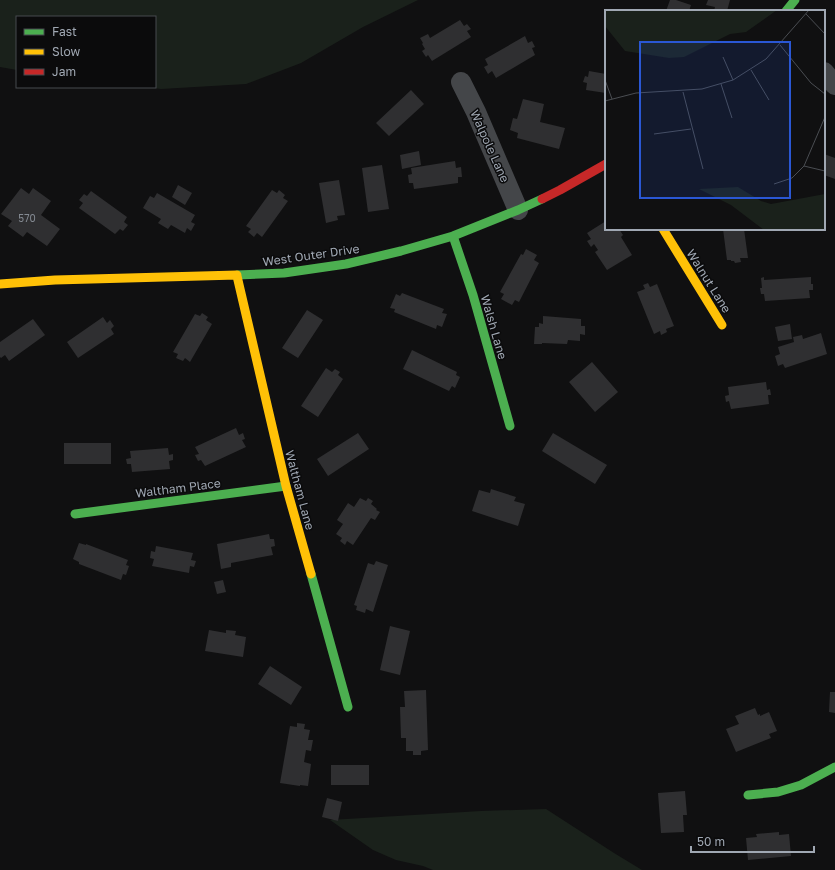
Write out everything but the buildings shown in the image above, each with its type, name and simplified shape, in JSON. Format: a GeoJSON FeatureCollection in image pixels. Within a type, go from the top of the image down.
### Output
{"type":"FeatureCollection","features":[{"type":"Feature","properties":{"kind":"street"},"geometry":{"type":"LineString","coordinates":[[787,10],[795,0]]}},
{"type":"Feature","properties":{"kind":"street"},"geometry":{"type":"LineString","coordinates":[[825,73],[835,85]]}},
{"type":"Feature","properties":{"kind":"street","name":"Walpole Lane"},"geometry":{"type":"LineString","coordinates":[[461,82],[476,112],[518,210]]}},
{"type":"Feature","properties":{"kind":"street","name":"West Outer Drive"},"geometry":{"type":"LineString","coordinates":[[0,284],[55,280],[237,276],[284,273],[346,264],[401,251],[453,236],[518,210],[560,190],[605,165]]}},
{"type":"Feature","properties":{"kind":"street","name":"Walnut Lane"},"geometry":{"type":"LineString","coordinates":[[664,230],[722,324]]}},
{"type":"Feature","properties":{"kind":"street","name":"Walsh Lane"},"geometry":{"type":"LineString","coordinates":[[453,236],[473,295],[510,426]]}},
{"type":"Feature","properties":{"kind":"street","name":"Waltham Lane"},"geometry":{"type":"LineString","coordinates":[[237,276],[286,486],[348,707]]}},
{"type":"Feature","properties":{"kind":"street","name":"Waltham Place"},"geometry":{"type":"LineString","coordinates":[[75,514],[286,486]]}},
{"type":"Feature","properties":{"kind":"street"},"geometry":{"type":"LineString","coordinates":[[748,795],[778,792],[801,785],[835,767]]}},
{"type":"Feature","properties":{"kind":"shaded area"},"geometry":{"type":"Polygon","coordinates":[[[0,0],[418,0],[363,27],[301,63],[246,84],[161,89],[154,88],[156,88],[156,16],[16,16],[16,70],[0,67],[0,0]]]}},
{"type":"Feature","properties":{"kind":"shaded area"},"geometry":{"type":"Polygon","coordinates":[[[546,809],[642,870],[433,870],[423,866],[396,860],[373,850],[330,820],[481,811],[546,809]]]}},
{"type":"Feature","properties":{"kind":"traffic: fast"},"geometry":{"type":"LineString","coordinates":[[787,10],[795,0]]}},
{"type":"Feature","properties":{"kind":"traffic: fast"},"geometry":{"type":"LineString","coordinates":[[237,275],[284,273],[346,264],[401,251],[453,236],[542,199]]}},
{"type":"Feature","properties":{"kind":"traffic: fast"},"geometry":{"type":"LineString","coordinates":[[453,236],[473,295],[510,426]]}},
{"type":"Feature","properties":{"kind":"traffic: fast"},"geometry":{"type":"LineString","coordinates":[[75,514],[286,486]]}},
{"type":"Feature","properties":{"kind":"traffic: fast"},"geometry":{"type":"LineString","coordinates":[[311,574],[348,707]]}},
{"type":"Feature","properties":{"kind":"traffic: fast"},"geometry":{"type":"LineString","coordinates":[[748,795],[778,792],[801,785],[835,767]]}},
{"type":"Feature","properties":{"kind":"traffic: slow"},"geometry":{"type":"LineString","coordinates":[[664,230],[722,325]]}},
{"type":"Feature","properties":{"kind":"traffic: slow"},"geometry":{"type":"LineString","coordinates":[[0,284],[55,280],[237,275]]}},
{"type":"Feature","properties":{"kind":"traffic: slow"},"geometry":{"type":"LineString","coordinates":[[237,276],[286,486],[311,574]]}},
{"type":"Feature","properties":{"kind":"traffic: jam"},"geometry":{"type":"LineString","coordinates":[[542,199],[605,165]]}}]}
